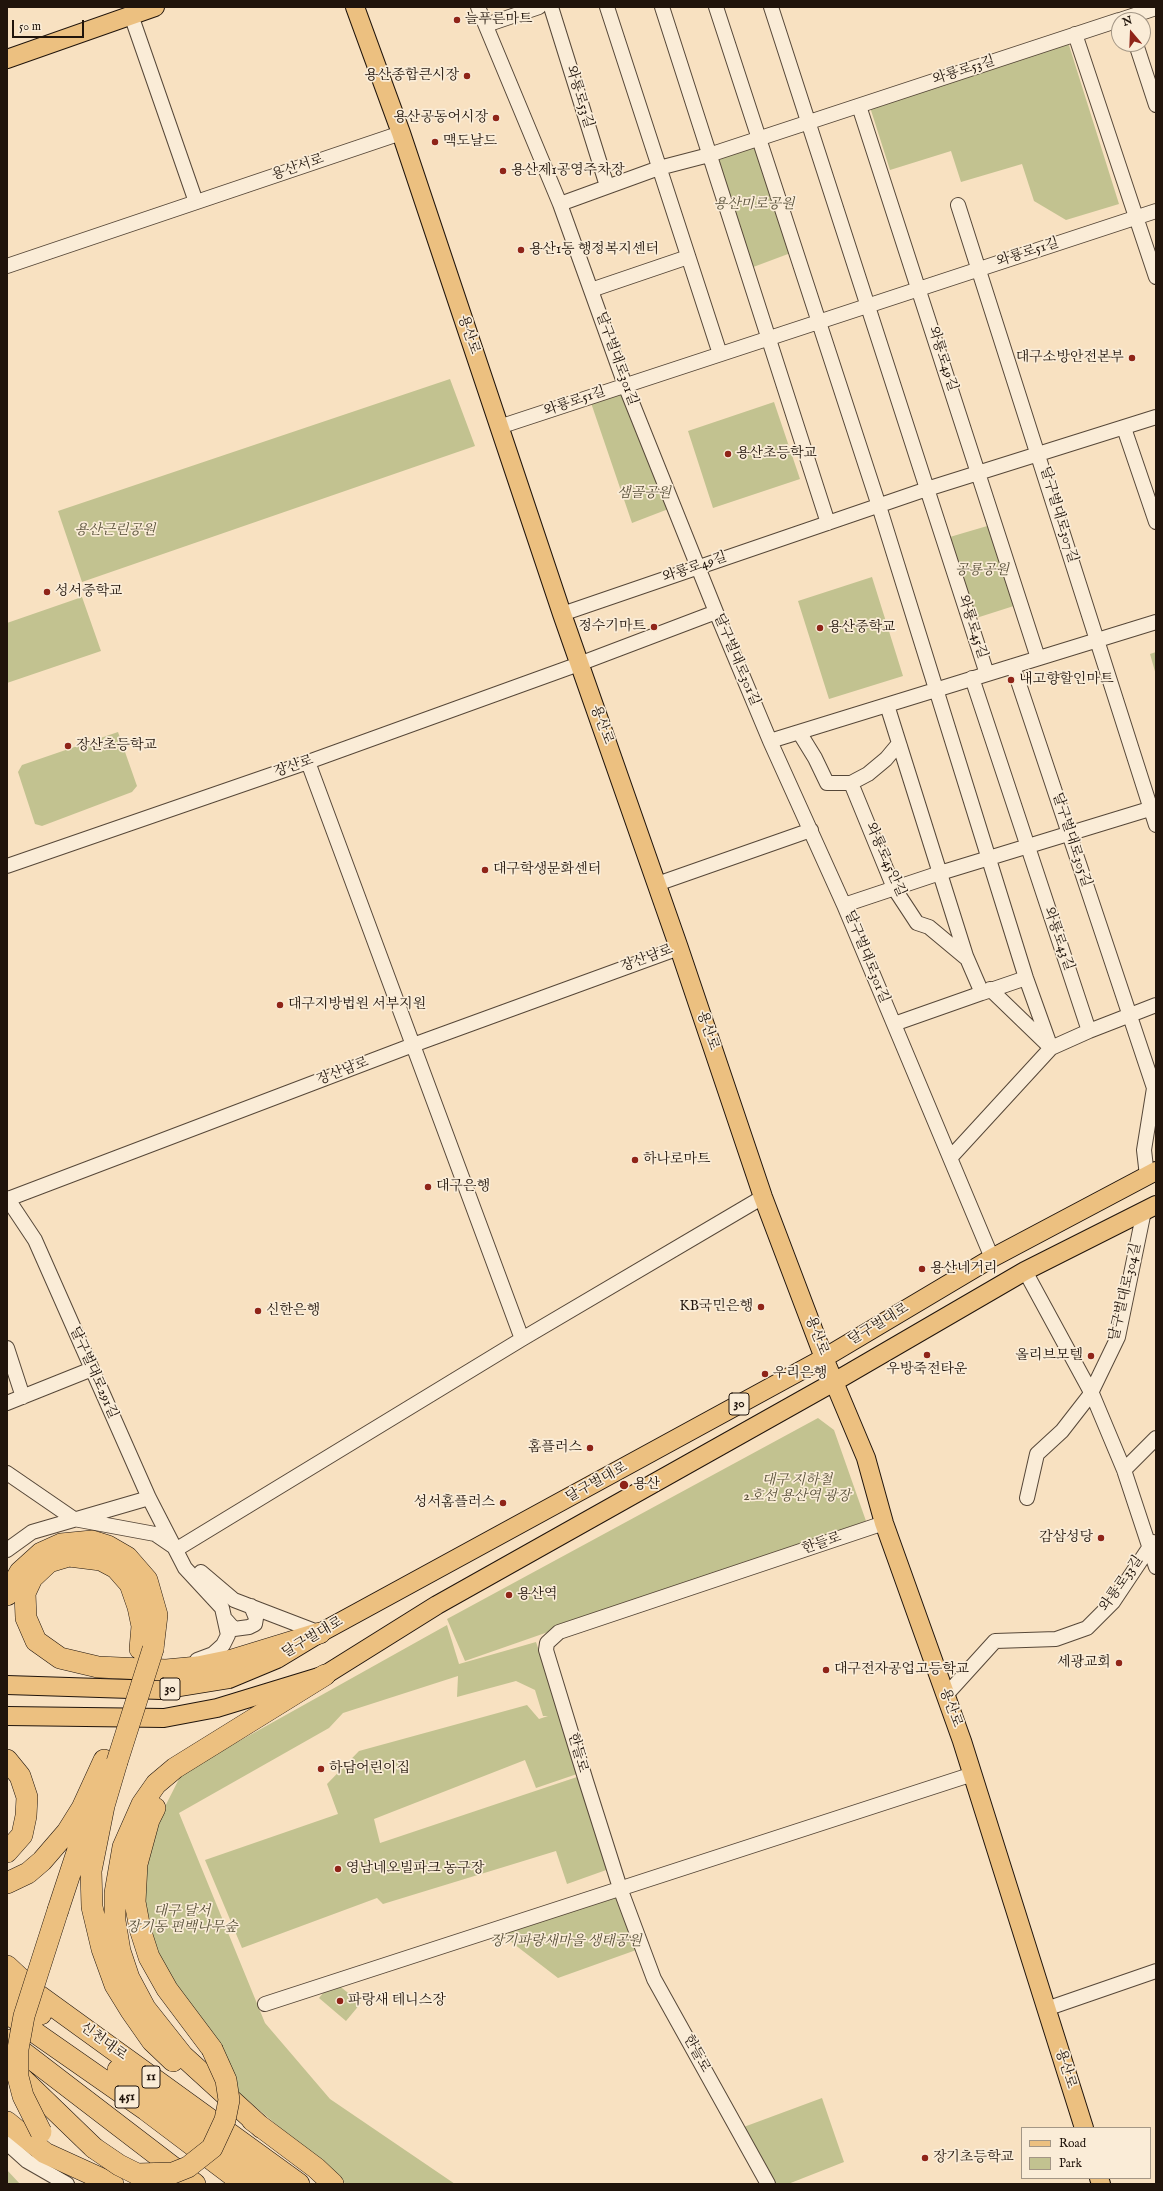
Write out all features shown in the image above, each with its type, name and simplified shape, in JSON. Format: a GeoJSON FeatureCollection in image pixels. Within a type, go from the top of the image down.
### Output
{"type":"FeatureCollection","features":[{"type":"Feature","properties":{"kind":"highway"},"geometry":{"type":"LineString","coordinates":[[7,1595],[20,1572],[41,1553],[61,1544],[92,1541],[108,1546],[127,1557],[147,1580],[157,1615],[111,1761],[96,1797],[24,2016],[18,2049],[18,2077],[22,2096],[40,2132],[54,2150],[107,2182]]}},
{"type":"Feature","properties":{"kind":"highway"},"geometry":{"type":"LineString","coordinates":[[147,1649],[138,1607],[130,1584],[116,1568],[102,1560],[69,1556],[49,1562],[32,1578],[25,1592],[26,1618],[36,1641],[60,1658],[98,1667],[166,1670],[198,1667],[232,1660],[320,1633]]}},
{"type":"Feature","properties":{"kind":"highway"},"geometry":{"type":"LineString","coordinates":[[262,2128],[183,2056],[144,2008],[129,1978],[120,1951],[115,1921],[115,1893],[123,1847],[142,1804],[156,1784],[175,1768],[325,1675]]}},
{"type":"Feature","properties":{"kind":"highway"},"geometry":{"type":"LineString","coordinates":[[7,2064],[94,2148],[119,2165],[137,2174],[173,2173],[188,2167],[212,2148],[225,2120],[229,2100],[226,2080],[212,2049],[167,1990],[150,1957],[140,1929],[135,1902],[137,1864],[149,1820],[171,1781],[201,1753]]}},
{"type":"Feature","properties":{"kind":"highway"},"geometry":{"type":"LineString","coordinates":[[7,1760],[20,1776],[27,1797],[26,1816],[22,1835],[7,1852]]}},
{"type":"Feature","properties":{"kind":"highway"},"geometry":{"type":"LineString","coordinates":[[7,1883],[28,1873],[42,1861],[67,1832],[111,1761]]}},
{"type":"Feature","properties":{"kind":"highway"},"geometry":{"type":"LineString","coordinates":[[111,1761],[91,1871],[92,1907],[102,1949],[115,1985],[152,2041],[176,2064],[316,2168],[333,2184]]}},
{"type":"Feature","properties":{"kind":"highway","name":"신천대로"},"geometry":{"type":"LineString","coordinates":[[7,1966],[38,1995],[299,2184]]}},
{"type":"Feature","properties":{"kind":"highway","name":"451"},"geometry":{"type":"LineString","coordinates":[[7,1988],[269,2184]]}},
{"type":"Feature","properties":{"kind":"highway","name":"451"},"geometry":{"type":"LineString","coordinates":[[7,2013],[146,2110],[244,2184]]}},
{"type":"Feature","properties":{"kind":"highway"},"geometry":{"type":"LineString","coordinates":[[7,2040],[195,2184]]}},
{"type":"Feature","properties":{"kind":"highway"},"geometry":{"type":"LineString","coordinates":[[7,2122],[45,2153],[107,2182]]}},
{"type":"Feature","properties":{"kind":"main road"},"geometry":{"type":"LineString","coordinates":[[7,59],[155,7]]}},
{"type":"Feature","properties":{"kind":"main road","name":"용산로"},"geometry":{"type":"LineString","coordinates":[[355,7],[400,133],[579,664],[657,884],[763,1197],[824,1358],[866,1458],[884,1523],[973,1774],[1084,2127]]}},
{"type":"Feature","properties":{"kind":"main road","name":"달구벌대로"},"geometry":{"type":"LineString","coordinates":[[7,1685],[161,1690],[230,1679],[277,1659],[320,1633],[824,1358],[992,1258],[1151,1174]]}},
{"type":"Feature","properties":{"kind":"main road","name":"달구벌대로"},"geometry":{"type":"LineString","coordinates":[[7,1716],[164,1718],[217,1708],[325,1675],[437,1604],[834,1382],[1025,1271],[1150,1208]]}},
{"type":"Feature","properties":{"kind":"street","name":"달구벌대로301길"},"geometry":{"type":"LineString","coordinates":[[478,7],[560,204],[625,385],[716,612],[770,740],[844,905],[992,1258]]}},
{"type":"Feature","properties":{"kind":"street"},"geometry":{"type":"LineString","coordinates":[[486,25],[520,10],[539,7]]}},
{"type":"Feature","properties":{"kind":"street","name":"와룡로53길"},"geometry":{"type":"LineString","coordinates":[[551,7],[607,186]]}},
{"type":"Feature","properties":{"kind":"street"},"geometry":{"type":"LineString","coordinates":[[607,7],[720,354]]}},
{"type":"Feature","properties":{"kind":"street"},"geometry":{"type":"LineString","coordinates":[[662,7],[709,155],[770,338],[828,523]]}},
{"type":"Feature","properties":{"kind":"street"},"geometry":{"type":"LineString","coordinates":[[716,7],[820,322],[879,506],[988,859],[1026,978],[1051,1048]]}},
{"type":"Feature","properties":{"kind":"street"},"geometry":{"type":"LineString","coordinates":[[771,7],[927,489]]}},
{"type":"Feature","properties":{"kind":"street","name":"와룡로53길"},"geometry":{"type":"LineString","coordinates":[[1142,12],[1156,8]]}},
{"type":"Feature","properties":{"kind":"street"},"geometry":{"type":"LineString","coordinates":[[131,15],[196,202]]}},
{"type":"Feature","properties":{"kind":"street","name":"와룡로53길"},"geometry":{"type":"LineString","coordinates":[[560,204],[659,168],[709,155],[760,139],[1111,22]]}},
{"type":"Feature","properties":{"kind":"street"},"geometry":{"type":"LineString","coordinates":[[1075,34],[1156,277]]}},
{"type":"Feature","properties":{"kind":"street"},"geometry":{"type":"LineString","coordinates":[[1139,52],[1156,105]]}},
{"type":"Feature","properties":{"kind":"street"},"geometry":{"type":"LineString","coordinates":[[859,106],[920,290]]}},
{"type":"Feature","properties":{"kind":"street","name":"용산서로"},"geometry":{"type":"LineString","coordinates":[[7,266],[400,133]]}},
{"type":"Feature","properties":{"kind":"street","name":"달구벌대로307길"},"geometry":{"type":"LineString","coordinates":[[958,205],[980,268],[1097,640],[1153,808],[1156,825]]}},
{"type":"Feature","properties":{"kind":"street","name":"와룡로51길"},"geometry":{"type":"LineString","coordinates":[[499,427],[920,290],[980,268],[1156,211]]}},
{"type":"Feature","properties":{"kind":"street"},"geometry":{"type":"LineString","coordinates":[[591,290],[688,257]]}},
{"type":"Feature","properties":{"kind":"street","name":"와룡로49길"},"geometry":{"type":"LineString","coordinates":[[920,290],[978,474]]}},
{"type":"Feature","properties":{"kind":"street","name":"와룡로49길"},"geometry":{"type":"LineString","coordinates":[[562,614],[927,489],[1156,417]]}},
{"type":"Feature","properties":{"kind":"street"},"geometry":{"type":"LineString","coordinates":[[1124,428],[1156,522]]}},
{"type":"Feature","properties":{"kind":"street"},"geometry":{"type":"LineString","coordinates":[[978,474],[1038,658]]}},
{"type":"Feature","properties":{"kind":"street","name":"와룡로45길"},"geometry":{"type":"LineString","coordinates":[[927,489],[987,674]]}},
{"type":"Feature","properties":{"kind":"street"},"geometry":{"type":"LineString","coordinates":[[579,664],[716,612]]}},
{"type":"Feature","properties":{"kind":"street","name":"와룡로45길"},"geometry":{"type":"LineString","coordinates":[[770,740],[1156,622]]}},
{"type":"Feature","properties":{"kind":"street","name":"장산로"},"geometry":{"type":"LineString","coordinates":[[7,866],[308,762],[579,664]]}},
{"type":"Feature","properties":{"kind":"street","name":"달구벌대로305길"},"geometry":{"type":"LineString","coordinates":[[1013,666],[1128,1014],[1154,1088],[1144,1150],[1151,1174]]}},
{"type":"Feature","properties":{"kind":"street","name":"와룡로43길"},"geometry":{"type":"LineString","coordinates":[[972,678],[1089,1031]]}},
{"type":"Feature","properties":{"kind":"street"},"geometry":{"type":"LineString","coordinates":[[887,705],[967,958],[986,991],[1051,1048]]}},
{"type":"Feature","properties":{"kind":"street"},"geometry":{"type":"LineString","coordinates":[[799,732],[815,758],[827,783],[851,783],[868,774],[886,759],[896,747],[900,746]]}},
{"type":"Feature","properties":{"kind":"street"},"geometry":{"type":"LineString","coordinates":[[308,762],[522,1339]]}},
{"type":"Feature","properties":{"kind":"street","name":"와룡로45안길"},"geometry":{"type":"LineString","coordinates":[[851,783],[894,888],[917,923],[929,927],[967,958]]}},
{"type":"Feature","properties":{"kind":"street"},"geometry":{"type":"LineString","coordinates":[[844,905],[940,873],[1153,808]]}},
{"type":"Feature","properties":{"kind":"street"},"geometry":{"type":"LineString","coordinates":[[657,884],[810,830]]}},
{"type":"Feature","properties":{"kind":"street","name":"장산남로"},"geometry":{"type":"LineString","coordinates":[[8,1198],[413,1045],[679,948]]}},
{"type":"Feature","properties":{"kind":"street"},"geometry":{"type":"LineString","coordinates":[[894,1024],[1026,978]]}},
{"type":"Feature","properties":{"kind":"street"},"geometry":{"type":"LineString","coordinates":[[950,1158],[1051,1048],[1128,1014],[1156,1005]]}},
{"type":"Feature","properties":{"kind":"street"},"geometry":{"type":"LineString","coordinates":[[177,1549],[522,1339],[763,1197]]}},
{"type":"Feature","properties":{"kind":"street","name":"달구벌대로291길"},"geometry":{"type":"LineString","coordinates":[[8,1198],[13,1216],[35,1240],[149,1498],[177,1549]]}},
{"type":"Feature","properties":{"kind":"street","name":"달구벌대로304길"},"geometry":{"type":"LineString","coordinates":[[1027,1498],[1037,1454],[1062,1431],[1091,1392],[1118,1337],[1150,1208]]}},
{"type":"Feature","properties":{"kind":"street"},"geometry":{"type":"LineString","coordinates":[[1025,1271],[1091,1392],[1152,1542],[1156,1567]]}},
{"type":"Feature","properties":{"kind":"street"},"geometry":{"type":"LineString","coordinates":[[7,1348],[23,1398]]}},
{"type":"Feature","properties":{"kind":"street"},"geometry":{"type":"LineString","coordinates":[[7,1403],[23,1398],[92,1369]]}},
{"type":"Feature","properties":{"kind":"street"},"geometry":{"type":"LineString","coordinates":[[1124,1470],[1156,1438]]}},
{"type":"Feature","properties":{"kind":"street"},"geometry":{"type":"LineString","coordinates":[[7,1473],[74,1519],[155,1534],[177,1549],[210,1581],[234,1600],[320,1633]]}},
{"type":"Feature","properties":{"kind":"street"},"geometry":{"type":"LineString","coordinates":[[7,1550],[32,1532],[149,1498]]}},
{"type":"Feature","properties":{"kind":"street","name":"한들로"},"geometry":{"type":"LineString","coordinates":[[768,2184],[654,1979],[620,1888],[586,1782],[546,1650],[547,1643],[559,1632],[884,1523]]}},
{"type":"Feature","properties":{"kind":"street","name":"와룡로33길"},"geometry":{"type":"LineString","coordinates":[[946,1695],[995,1641],[1056,1639],[1088,1628],[1113,1602],[1152,1542]]}},
{"type":"Feature","properties":{"kind":"street"},"geometry":{"type":"LineString","coordinates":[[166,1670],[213,1654],[223,1645],[228,1635],[226,1620],[222,1608],[185,1568],[177,1549]]}},
{"type":"Feature","properties":{"kind":"street"},"geometry":{"type":"LineString","coordinates":[[226,1620],[234,1628],[249,1628],[255,1624],[256,1618],[251,1606]]}},
{"type":"Feature","properties":{"kind":"street"},"geometry":{"type":"LineString","coordinates":[[265,2004],[973,1774]]}},
{"type":"Feature","properties":{"kind":"street"},"geometry":{"type":"LineString","coordinates":[[1046,2009],[1156,1971]]}},
{"type":"Feature","properties":{"kind":"street"},"geometry":{"type":"LineString","coordinates":[[7,2143],[27,2161],[67,2184]]}},
{"type":"Feature","properties":{"kind":"green space"},"geometry":{"type":"Polygon","coordinates":[[[1068,42],[1119,204],[1066,220],[1034,201],[1022,164],[961,182],[951,151],[890,170],[869,104],[1068,42]]]}},
{"type":"Feature","properties":{"kind":"green space","name":"용산미로공원"},"geometry":{"type":"Polygon","coordinates":[[[760,142],[796,251],[748,269],[711,158],[760,142]]]}},
{"type":"Feature","properties":{"kind":"green space","name":"용산근린공원"},"geometry":{"type":"Polygon","coordinates":[[[450,379],[475,446],[82,582],[58,511],[450,379]]]}},
{"type":"Feature","properties":{"kind":"green space","name":"샘골공원"},"geometry":{"type":"Polygon","coordinates":[[[624,388],[671,508],[632,523],[589,397],[624,388]]]}},
{"type":"Feature","properties":{"kind":"green space"},"geometry":{"type":"Polygon","coordinates":[[[774,402],[800,479],[713,508],[688,431],[774,402]]]}},
{"type":"Feature","properties":{"kind":"green space","name":"공룡공원"},"geometry":{"type":"Polygon","coordinates":[[[994,524],[1020,604],[970,620],[943,539],[994,524]]]}},
{"type":"Feature","properties":{"kind":"green space"},"geometry":{"type":"Polygon","coordinates":[[[872,577],[903,676],[829,699],[798,601],[872,577]]]}},
{"type":"Feature","properties":{"kind":"green space"},"geometry":{"type":"Polygon","coordinates":[[[82,597],[101,651],[7,683],[7,623],[82,597]]]}},
{"type":"Feature","properties":{"kind":"green space"},"geometry":{"type":"Polygon","coordinates":[[[1156,652],[1156,675],[1150,654],[1156,652]]]}},
{"type":"Feature","properties":{"kind":"green space"},"geometry":{"type":"Polygon","coordinates":[[[118,732],[137,786],[132,792],[42,826],[35,824],[18,772],[22,765],[118,732]]]}},
{"type":"Feature","properties":{"kind":"green space","name":"대구 지하철 2호선 용산역 광장"},"geometry":{"type":"Polygon","coordinates":[[[818,1418],[834,1430],[866,1521],[465,1661],[447,1619],[818,1418]]]}},
{"type":"Feature","properties":{"kind":"green space","name":"대구 달서 장기동 편백나무숲"},"geometry":{"type":"Polygon","coordinates":[[[447,1625],[459,1664],[536,1642],[580,1773],[536,1788],[525,1760],[374,1819],[380,1843],[577,1777],[609,1869],[567,1884],[556,1851],[383,1904],[377,1898],[242,1948],[205,1860],[338,1814],[327,1784],[359,1751],[527,1705],[539,1719],[548,1716],[543,1716],[535,1690],[516,1681],[457,1697],[458,1676],[343,1713],[329,1728],[179,1813],[265,2023],[330,2099],[455,2184],[346,2184],[238,2092],[178,1996],[143,1925],[147,1842],[182,1773],[447,1625]]]}},
{"type":"Feature","properties":{"kind":"green space","name":"장기파랑새마을 생태공원"},"geometry":{"type":"Polygon","coordinates":[[[616,1893],[639,1949],[558,1978],[497,1931],[616,1893]]]}},
{"type":"Feature","properties":{"kind":"green space","name":"파랑새 테니스장"},"geometry":{"type":"Polygon","coordinates":[[[333,1981],[361,2003],[346,2021],[319,1998],[333,1981]]]}},
{"type":"Feature","properties":{"kind":"green space"},"geometry":{"type":"Polygon","coordinates":[[[822,2098],[844,2162],[788,2184],[774,2184],[741,2128],[822,2098]]]}},
{"type":"Feature","properties":{"kind":"green space"},"geometry":{"type":"Polygon","coordinates":[[[7,2170],[20,2184],[7,2184],[7,2170]]]}},
{"type":"Feature","properties":{"kind":"place","name":"늘푸른마트"},"geometry":{"type":"Point","coordinates":[457,20]}},
{"type":"Feature","properties":{"kind":"place","name":"용산종합큰시장"},"geometry":{"type":"Point","coordinates":[467,76]}},
{"type":"Feature","properties":{"kind":"place","name":"용산공동어시장"},"geometry":{"type":"Point","coordinates":[496,118]}},
{"type":"Feature","properties":{"kind":"place","name":"맥도날드"},"geometry":{"type":"Point","coordinates":[435,142]}},
{"type":"Feature","properties":{"kind":"place","name":"용산제1공영주차장"},"geometry":{"type":"Point","coordinates":[503,171]}},
{"type":"Feature","properties":{"kind":"place","name":"용산1동 행정복지센터"},"geometry":{"type":"Point","coordinates":[521,250]}},
{"type":"Feature","properties":{"kind":"place","name":"대구소방안전본부"},"geometry":{"type":"Point","coordinates":[1132,358]}},
{"type":"Feature","properties":{"kind":"place","name":"용산초등학교"},"geometry":{"type":"Point","coordinates":[728,454]}},
{"type":"Feature","properties":{"kind":"place","name":"성서중학교"},"geometry":{"type":"Point","coordinates":[47,592]}},
{"type":"Feature","properties":{"kind":"place","name":"정수기마트"},"geometry":{"type":"Point","coordinates":[654,627]}},
{"type":"Feature","properties":{"kind":"place","name":"용산중학교"},"geometry":{"type":"Point","coordinates":[820,628]}},
{"type":"Feature","properties":{"kind":"place","name":"내고향할인마트"},"geometry":{"type":"Point","coordinates":[1011,680]}},
{"type":"Feature","properties":{"kind":"place","name":"장산초등학교"},"geometry":{"type":"Point","coordinates":[68,746]}},
{"type":"Feature","properties":{"kind":"place","name":"대구학생문화센터"},"geometry":{"type":"Point","coordinates":[485,870]}},
{"type":"Feature","properties":{"kind":"place","name":"대구지방법원 서부지원"},"geometry":{"type":"Point","coordinates":[280,1005]}},
{"type":"Feature","properties":{"kind":"place","name":"하나로마트"},"geometry":{"type":"Point","coordinates":[635,1160]}},
{"type":"Feature","properties":{"kind":"place","name":"대구은행"},"geometry":{"type":"Point","coordinates":[428,1187]}},
{"type":"Feature","properties":{"kind":"place","name":"용산네거리"},"geometry":{"type":"Point","coordinates":[922,1269]}},
{"type":"Feature","properties":{"kind":"place","name":"KB국민은행"},"geometry":{"type":"Point","coordinates":[761,1307]}},
{"type":"Feature","properties":{"kind":"place","name":"신한은행"},"geometry":{"type":"Point","coordinates":[258,1311]}},
{"type":"Feature","properties":{"kind":"place","name":"우방죽전타운"},"geometry":{"type":"Point","coordinates":[927,1355]}},
{"type":"Feature","properties":{"kind":"place","name":"올리브모텔"},"geometry":{"type":"Point","coordinates":[1091,1356]}},
{"type":"Feature","properties":{"kind":"place","name":"우리은행"},"geometry":{"type":"Point","coordinates":[765,1374]}},
{"type":"Feature","properties":{"kind":"place","name":"홈플러스"},"geometry":{"type":"Point","coordinates":[590,1448]}},
{"type":"Feature","properties":{"kind":"place","name":"용산"},"geometry":{"type":"Point","coordinates":[624,1485]}},
{"type":"Feature","properties":{"kind":"place","name":"성서홈플러스"},"geometry":{"type":"Point","coordinates":[503,1503]}},
{"type":"Feature","properties":{"kind":"place","name":"감삼성당"},"geometry":{"type":"Point","coordinates":[1101,1538]}},
{"type":"Feature","properties":{"kind":"place","name":"용산역"},"geometry":{"type":"Point","coordinates":[509,1595]}},
{"type":"Feature","properties":{"kind":"place","name":"세광교회"},"geometry":{"type":"Point","coordinates":[1119,1663]}},
{"type":"Feature","properties":{"kind":"place","name":"대구전자공업고등학교"},"geometry":{"type":"Point","coordinates":[826,1670]}},
{"type":"Feature","properties":{"kind":"place","name":"하담어린이집"},"geometry":{"type":"Point","coordinates":[321,1769]}},
{"type":"Feature","properties":{"kind":"place","name":"영남네오빌파크 농구장"},"geometry":{"type":"Point","coordinates":[338,1869]}},
{"type":"Feature","properties":{"kind":"place","name":"파랑새 테니스장"},"geometry":{"type":"Point","coordinates":[340,2001]}},
{"type":"Feature","properties":{"kind":"place","name":"장기초등학교"},"geometry":{"type":"Point","coordinates":[925,2158]}}]}
